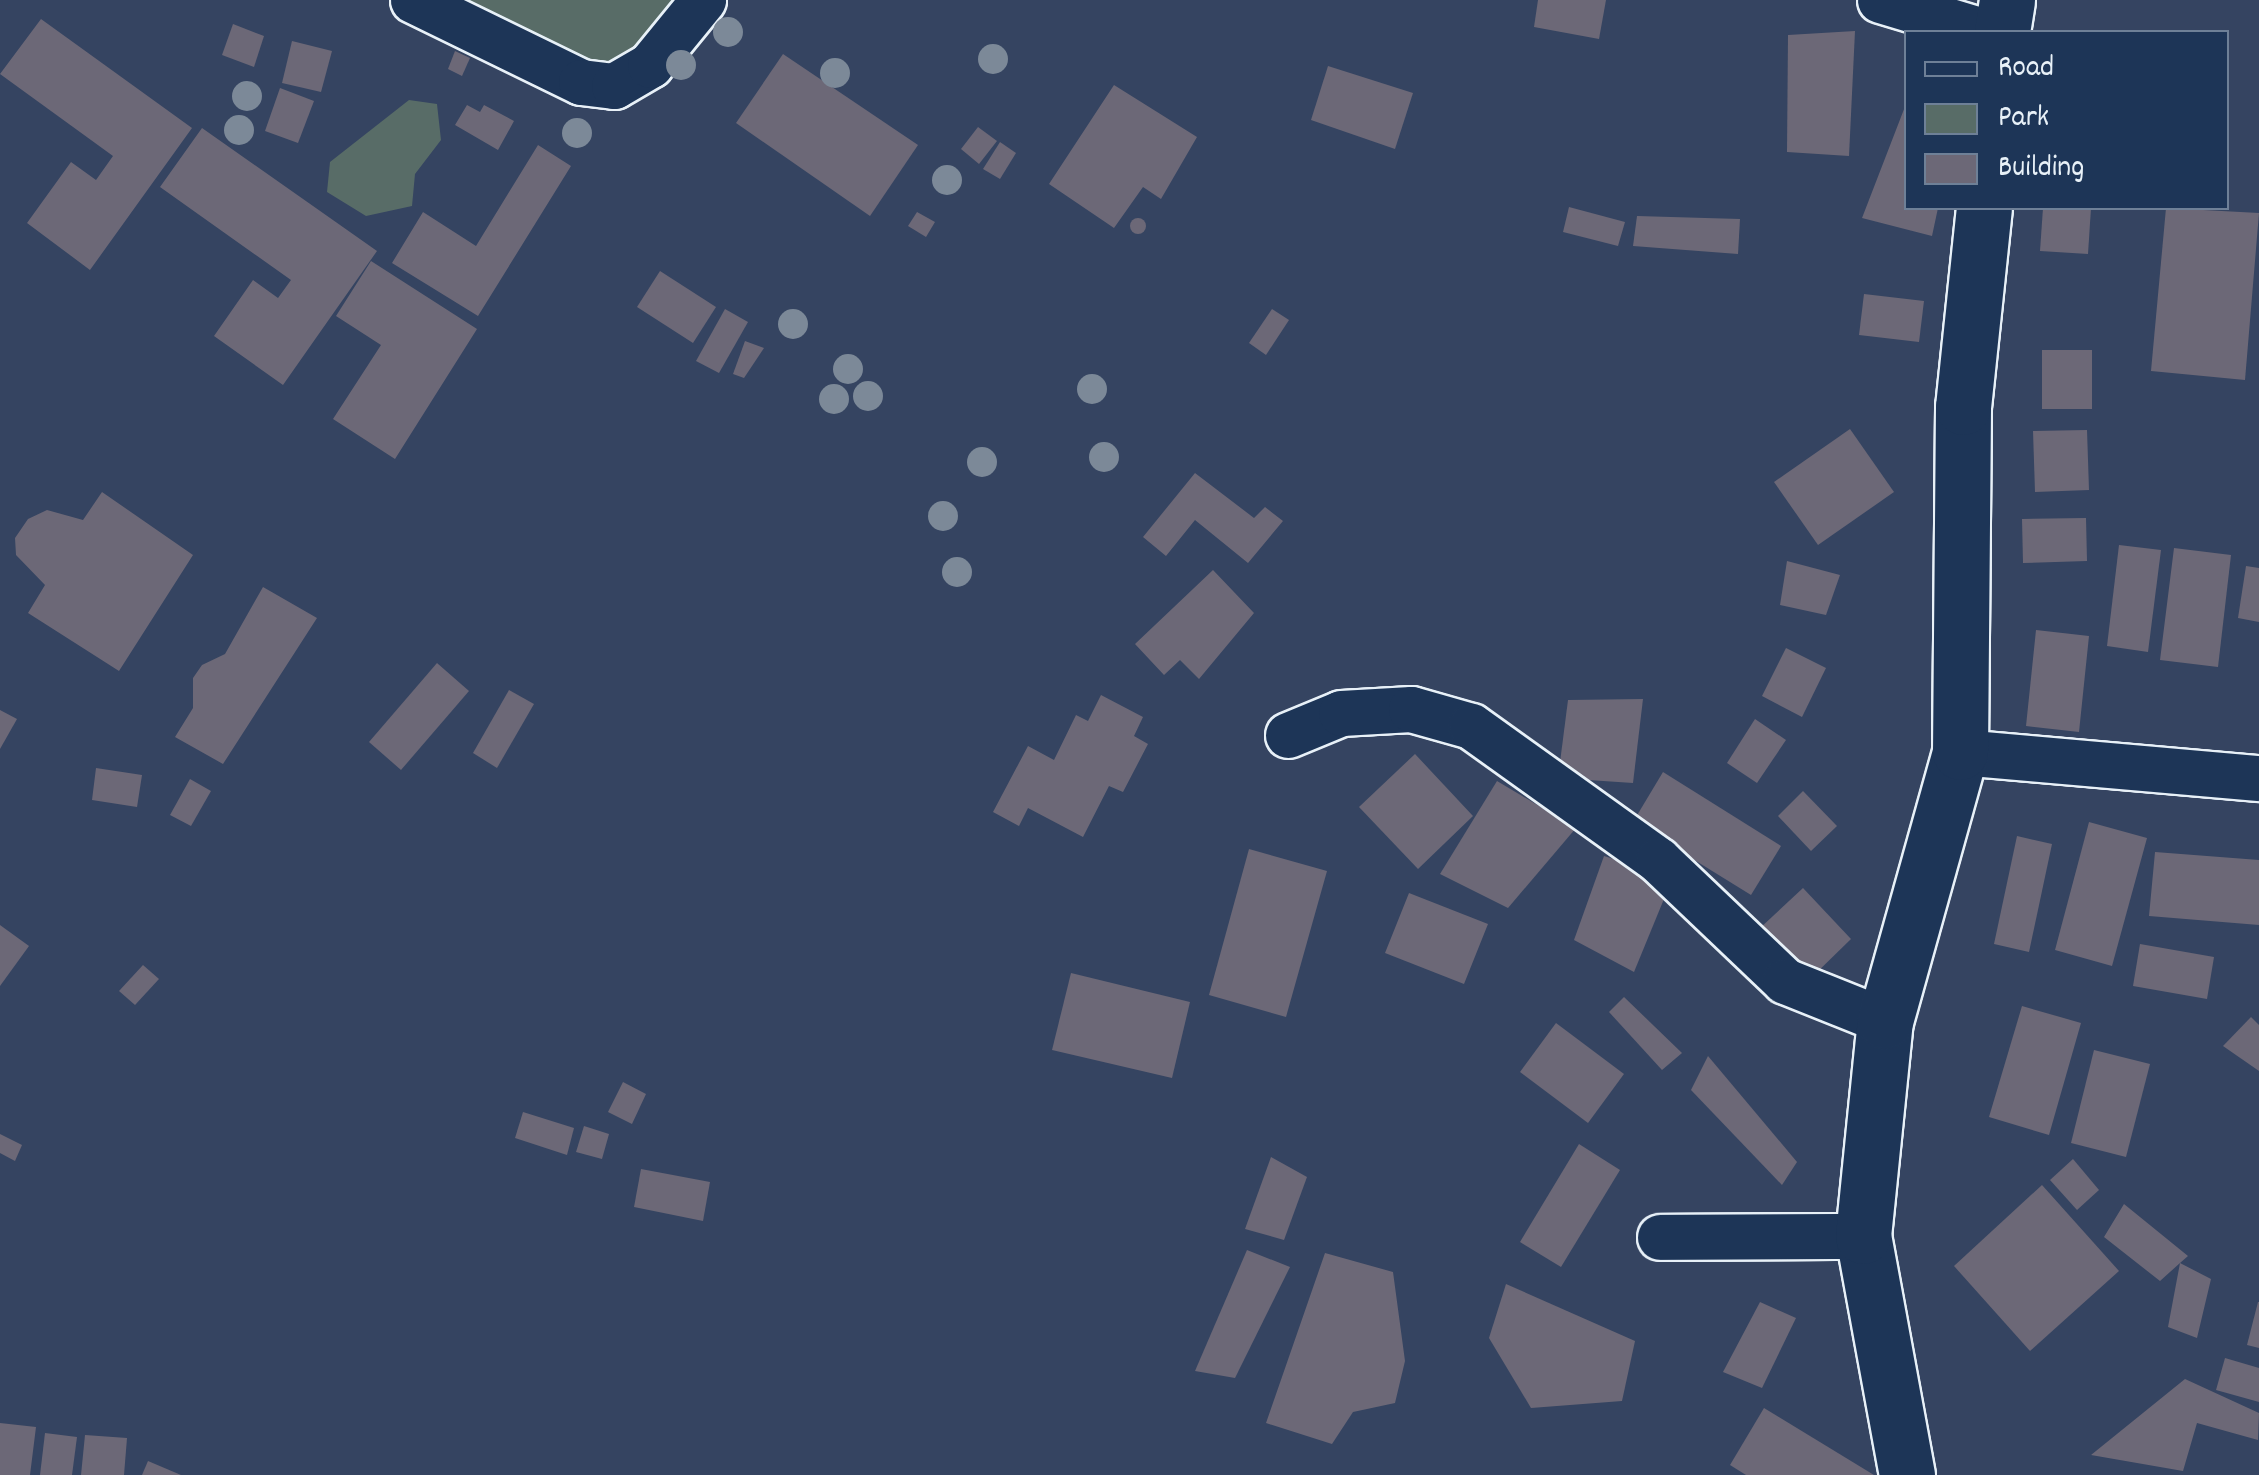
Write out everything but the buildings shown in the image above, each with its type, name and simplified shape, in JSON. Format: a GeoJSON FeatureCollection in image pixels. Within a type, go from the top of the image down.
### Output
{"type":"FeatureCollection","features":[{"type":"Feature","properties":{"kind":"street"},"geometry":{"type":"LineString","coordinates":[[413,0],[581,82],[614,86],[650,64],[702,0]]}},
{"type":"Feature","properties":{"kind":"street"},"geometry":{"type":"LineString","coordinates":[[1880,0],[1980,30]]}},
{"type":"Feature","properties":{"kind":"street"},"geometry":{"type":"LineString","coordinates":[[2002,30],[2007,0]]}},
{"type":"Feature","properties":{"kind":"street"},"geometry":{"type":"LineString","coordinates":[[1907,1475],[1863,1236],[1885,1021],[1960,752],[1963,407],[1984,210]]}},
{"type":"Feature","properties":{"kind":"street"},"geometry":{"type":"LineString","coordinates":[[1288,735],[1341,713],[1393,710],[1471,726],[1658,860],[1785,980],[1885,1021]]}},
{"type":"Feature","properties":{"kind":"street"},"geometry":{"type":"LineString","coordinates":[[1960,752],[2259,778]]}},
{"type":"Feature","properties":{"kind":"street"},"geometry":{"type":"LineString","coordinates":[[1660,1237],[1863,1236]]}},
{"type":"Feature","properties":{"kind":"green space"},"geometry":{"type":"Polygon","coordinates":[[[453,0],[686,0],[622,66],[596,69],[453,0]]]}},
{"type":"Feature","properties":{"kind":"green space"},"geometry":{"type":"Polygon","coordinates":[[[409,100],[437,104],[441,140],[415,174],[412,206],[366,216],[327,192],[330,162],[409,100]]]}}]}
